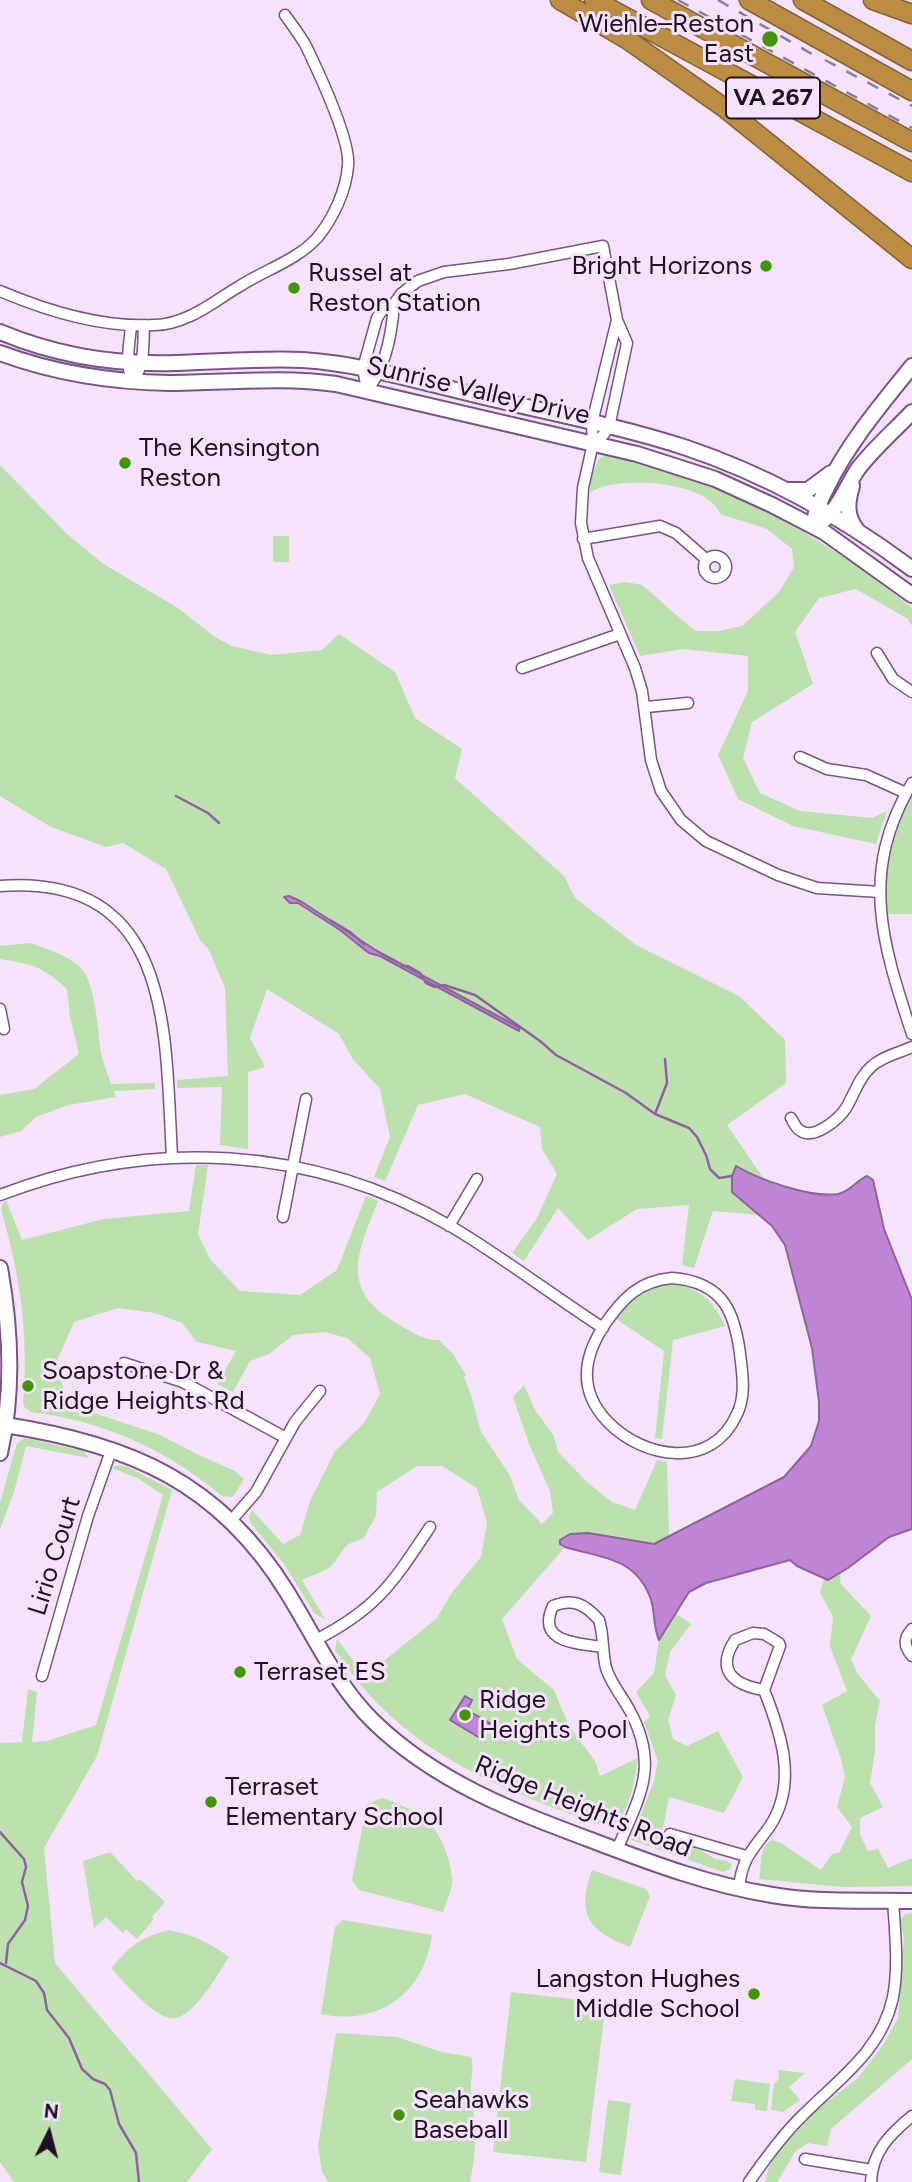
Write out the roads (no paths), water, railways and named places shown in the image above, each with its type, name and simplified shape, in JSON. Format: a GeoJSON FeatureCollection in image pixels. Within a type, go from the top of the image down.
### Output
{"type":"FeatureCollection","features":[{"type":"Feature","properties":{"kind":"highway"},"geometry":{"type":"LineString","coordinates":[[560,0],[638,46],[726,108],[912,259]]}},
{"type":"Feature","properties":{"kind":"highway","name":"VA 267"},"geometry":{"type":"LineString","coordinates":[[594,0],[912,172]]}},
{"type":"Feature","properties":{"kind":"highway"},"geometry":{"type":"LineString","coordinates":[[651,0],[912,142]]}},
{"type":"Feature","properties":{"kind":"highway"},"geometry":{"type":"LineString","coordinates":[[749,0],[912,91]]}},
{"type":"Feature","properties":{"kind":"highway"},"geometry":{"type":"LineString","coordinates":[[803,0],[912,61]]}},
{"type":"Feature","properties":{"kind":"highway"},"geometry":{"type":"LineString","coordinates":[[873,0],[912,14]]}},
{"type":"Feature","properties":{"kind":"highway"},"geometry":{"type":"LineString","coordinates":[[636,23],[668,57],[787,145],[912,244]]}},
{"type":"Feature","properties":{"kind":"main road","name":"Sunrise Valley Drive"},"geometry":{"type":"LineString","coordinates":[[0,332],[56,350],[135,363],[270,359],[314,361],[363,368],[609,427],[684,447],[723,461],[783,489],[830,515],[912,569]]}},
{"type":"Feature","properties":{"kind":"main road","name":"Sunrise Valley Drive"},"geometry":{"type":"LineString","coordinates":[[0,353],[67,373],[133,381],[192,383],[301,380],[367,390],[637,454],[715,480],[814,527],[864,559],[912,595]]}},
{"type":"Feature","properties":{"kind":"main road"},"geometry":{"type":"LineString","coordinates":[[814,527],[816,508],[837,467],[872,415],[912,366]]}},
{"type":"Feature","properties":{"kind":"main road"},"geometry":{"type":"LineString","coordinates":[[814,527],[830,515],[859,468],[912,412]]}},
{"type":"Feature","properties":{"kind":"main road"},"geometry":{"type":"LineString","coordinates":[[783,489],[808,490],[837,467]]}},
{"type":"Feature","properties":{"kind":"main road"},"geometry":{"type":"LineString","coordinates":[[859,468],[850,492],[848,509],[851,522],[859,533]]}},
{"type":"Feature","properties":{"kind":"main road"},"geometry":{"type":"LineString","coordinates":[[0,1269],[10,1354],[5,1425],[0,1453]]}},
{"type":"Feature","properties":{"kind":"main road","name":"Ridge Heights Road"},"geometry":{"type":"LineString","coordinates":[[5,1425],[57,1433],[111,1448],[166,1473],[189,1488],[230,1521],[273,1571],[314,1641],[355,1701],[374,1721],[443,1776],[488,1800],[688,1876],[774,1896],[816,1900],[912,1900]]}},
{"type":"Feature","properties":{"kind":"street"},"geometry":{"type":"LineString","coordinates":[[0,290],[89,319],[131,325],[166,324],[193,314],[287,260],[315,239],[333,212],[347,176],[349,163],[347,149],[305,44],[285,15]]}},
{"type":"Feature","properties":{"kind":"street"},"geometry":{"type":"LineString","coordinates":[[367,390],[363,368],[377,318],[383,309],[394,304],[408,287],[430,275],[603,246],[617,320],[624,334],[626,354],[609,427],[601,438],[593,443]]}},
{"type":"Feature","properties":{"kind":"street"},"geometry":{"type":"LineString","coordinates":[[367,390],[380,372],[394,304]]}},
{"type":"Feature","properties":{"kind":"street"},"geometry":{"type":"LineString","coordinates":[[617,320],[592,423],[593,443],[580,505],[583,539],[595,577],[635,668],[646,707],[655,775],[670,806],[693,831],[725,851],[796,882],[839,891],[880,892]]}},
{"type":"Feature","properties":{"kind":"street"},"geometry":{"type":"LineString","coordinates":[[131,325],[135,363]]}},
{"type":"Feature","properties":{"kind":"street"},"geometry":{"type":"LineString","coordinates":[[133,381],[129,374],[135,363],[144,325]]}},
{"type":"Feature","properties":{"kind":"street"},"geometry":{"type":"LineString","coordinates":[[583,539],[660,526],[676,533],[706,560]]}},
{"type":"Feature","properties":{"kind":"street"},"geometry":{"type":"LineString","coordinates":[[522,668],[620,634]]}},
{"type":"Feature","properties":{"kind":"street"},"geometry":{"type":"LineString","coordinates":[[877,653],[893,679],[912,692]]}},
{"type":"Feature","properties":{"kind":"street"},"geometry":{"type":"LineString","coordinates":[[646,707],[688,703]]}},
{"type":"Feature","properties":{"kind":"street"},"geometry":{"type":"LineString","coordinates":[[800,757],[827,769],[866,775],[906,793]]}},
{"type":"Feature","properties":{"kind":"street"},"geometry":{"type":"LineString","coordinates":[[912,783],[889,836],[880,892],[884,942],[912,1034]]}},
{"type":"Feature","properties":{"kind":"street"},"geometry":{"type":"LineString","coordinates":[[0,886],[41,885],[76,893],[120,923],[140,951],[156,989],[162,1012],[172,1157]]}},
{"type":"Feature","properties":{"kind":"street"},"geometry":{"type":"LineString","coordinates":[[0,1009],[4,1029]]}},
{"type":"Feature","properties":{"kind":"street"},"geometry":{"type":"LineString","coordinates":[[791,1118],[798,1130],[810,1134],[832,1123],[846,1108],[858,1083],[873,1065],[912,1047]]}},
{"type":"Feature","properties":{"kind":"street"},"geometry":{"type":"LineString","coordinates":[[283,1217],[306,1099]]}},
{"type":"Feature","properties":{"kind":"street"},"geometry":{"type":"LineString","coordinates":[[0,1195],[75,1171],[140,1160],[172,1157],[226,1158],[293,1167],[357,1184],[421,1211],[449,1226],[603,1328]]}},
{"type":"Feature","properties":{"kind":"street"},"geometry":{"type":"LineString","coordinates":[[449,1226],[477,1179]]}},
{"type":"Feature","properties":{"kind":"street"},"geometry":{"type":"LineString","coordinates":[[672,1278],[684,1279],[716,1293],[731,1313],[738,1336],[743,1389],[732,1424],[713,1442],[691,1452],[679,1454],[642,1446],[616,1430],[596,1406],[587,1382],[588,1357],[603,1328],[624,1298],[647,1283],[672,1278]]}},
{"type":"Feature","properties":{"kind":"street"},"geometry":{"type":"LineString","coordinates":[[124,1363],[183,1382],[286,1438]]}},
{"type":"Feature","properties":{"kind":"street"},"geometry":{"type":"LineString","coordinates":[[230,1521],[256,1492],[295,1422],[320,1391]]}},
{"type":"Feature","properties":{"kind":"street","name":"Lirio Court"},"geometry":{"type":"LineString","coordinates":[[42,1676],[88,1516],[111,1448]]}},
{"type":"Feature","properties":{"kind":"street"},"geometry":{"type":"LineString","coordinates":[[314,1641],[347,1624],[378,1598],[430,1527]]}},
{"type":"Feature","properties":{"kind":"street"},"geometry":{"type":"LineString","coordinates":[[602,1647],[558,1638],[552,1632],[548,1618],[553,1606],[571,1602],[581,1604],[599,1620],[603,1631],[602,1647],[607,1669],[615,1689],[630,1711],[644,1745],[646,1773],[617,1850]]}},
{"type":"Feature","properties":{"kind":"street"},"geometry":{"type":"LineString","coordinates":[[912,1629],[905,1638],[905,1647],[912,1656]]}},
{"type":"Feature","properties":{"kind":"street"},"geometry":{"type":"LineString","coordinates":[[739,1888],[743,1863],[773,1821],[785,1786],[785,1766],[779,1730],[764,1690],[780,1651],[779,1643],[764,1634],[753,1633],[735,1640],[726,1657],[728,1667],[739,1684],[764,1690]]}},
{"type":"Feature","properties":{"kind":"street"},"geometry":{"type":"LineString","coordinates":[[670,1833],[747,1856]]}},
{"type":"Feature","properties":{"kind":"street"},"geometry":{"type":"LineString","coordinates":[[749,2182],[763,2161],[803,2115],[857,2064],[877,2038],[890,2008],[895,1983],[893,1900]]}},
{"type":"Feature","properties":{"kind":"street"},"geometry":{"type":"LineString","coordinates":[[871,2182],[872,2170],[880,2148],[912,2116]]}},
{"type":"Feature","properties":{"kind":"street"},"geometry":{"type":"LineString","coordinates":[[805,2159],[872,2170]]}},
{"type":"Feature","properties":{"kind":"street"},"geometry":{"type":"LineString","coordinates":[[760,2182],[763,2161]]}},
{"type":"Feature","properties":{"kind":"waterway"},"geometry":{"type":"LineString","coordinates":[[176,796],[208,813],[219,823]]}},
{"type":"Feature","properties":{"kind":"waterway"},"geometry":{"type":"LineString","coordinates":[[330,920],[364,944]]}},
{"type":"Feature","properties":{"kind":"waterway"},"geometry":{"type":"LineString","coordinates":[[382,954],[397,962]]}},
{"type":"Feature","properties":{"kind":"waterway"},"geometry":{"type":"LineString","coordinates":[[402,966],[408,966],[420,973],[426,983],[435,987],[444,985],[475,995],[556,1055],[626,1093],[655,1114],[689,1128],[697,1137],[710,1169],[719,1178],[732,1176]]}},
{"type":"Feature","properties":{"kind":"waterway"},"geometry":{"type":"LineString","coordinates":[[655,1114],[667,1083],[665,1059]]}},
{"type":"Feature","properties":{"kind":"waterway"},"geometry":{"type":"LineString","coordinates":[[0,1832],[24,1859],[26,1867],[22,1882],[28,1906],[25,1920],[8,1944],[6,1963]]}},
{"type":"Feature","properties":{"kind":"waterway"},"geometry":{"type":"LineString","coordinates":[[0,1963],[36,1981],[44,1993],[47,2010],[69,2038],[82,2069],[110,2090],[119,2124],[136,2153],[139,2182]]}},
{"type":"Feature","properties":{"kind":"railway"},"geometry":{"type":"LineString","coordinates":[[678,0],[912,128]]}},
{"type":"Feature","properties":{"kind":"railway"},"geometry":{"type":"LineString","coordinates":[[718,0],[812,54]]}},
{"type":"Feature","properties":{"kind":"railway"},"geometry":{"type":"LineString","coordinates":[[825,60],[912,106]]}},
{"type":"Feature","properties":{"kind":"place","name":"Wiehle–Reston East"},"geometry":{"type":"Point","coordinates":[770,39]}},
{"type":"Feature","properties":{"kind":"place","name":"Bright Horizons"},"geometry":{"type":"Point","coordinates":[766,266]}},
{"type":"Feature","properties":{"kind":"place","name":"Russel at Reston Station"},"geometry":{"type":"Point","coordinates":[294,288]}},
{"type":"Feature","properties":{"kind":"place","name":"The Kensington Reston"},"geometry":{"type":"Point","coordinates":[125,463]}},
{"type":"Feature","properties":{"kind":"place","name":"Soapstone Dr & Ridge Heights Rd"},"geometry":{"type":"Point","coordinates":[28,1386]}},
{"type":"Feature","properties":{"kind":"place","name":"Terraset ES"},"geometry":{"type":"Point","coordinates":[240,1672]}},
{"type":"Feature","properties":{"kind":"place","name":"Ridge Heights Pool"},"geometry":{"type":"Point","coordinates":[465,1715]}},
{"type":"Feature","properties":{"kind":"place","name":"Terraset Elementary School"},"geometry":{"type":"Point","coordinates":[211,1802]}},
{"type":"Feature","properties":{"kind":"place","name":"Langston Hughes Middle School"},"geometry":{"type":"Point","coordinates":[754,1994]}},
{"type":"Feature","properties":{"kind":"place","name":"Seahawks Baseball"},"geometry":{"type":"Point","coordinates":[399,2115]}}]}
